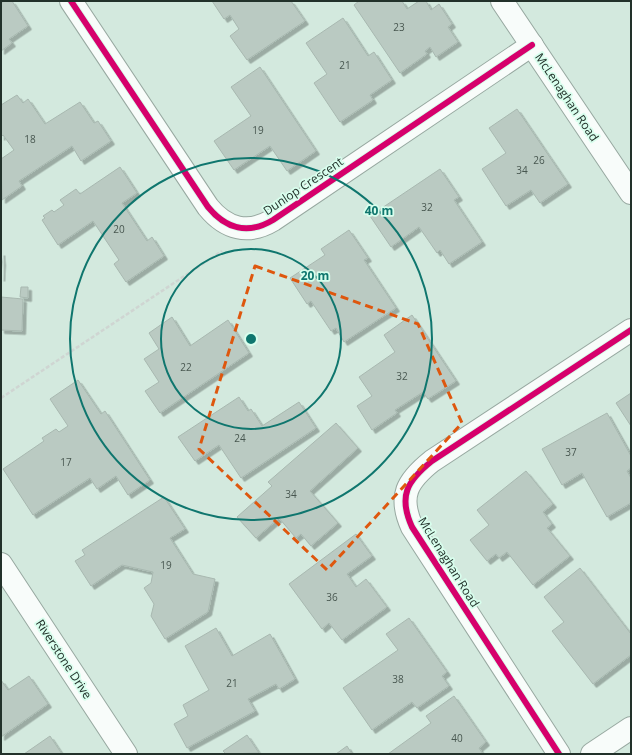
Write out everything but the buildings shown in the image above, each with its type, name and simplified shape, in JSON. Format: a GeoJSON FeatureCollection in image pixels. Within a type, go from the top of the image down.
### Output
{"type":"FeatureCollection","features":[{"type":"Feature","properties":{"kind":"street","name":"Dunlop Crescent"},"geometry":{"type":"LineString","coordinates":[[71,1],[208,207],[223,222],[243,228],[258,227],[273,220],[532,45]]}},
{"type":"Feature","properties":{"kind":"street","name":"McLenaghan Road"},"geometry":{"type":"LineString","coordinates":[[502,1],[631,193]]}},
{"type":"Feature","properties":{"kind":"street","name":"McLenaghan Road"},"geometry":{"type":"LineString","coordinates":[[559,754],[412,527],[404,505],[410,483],[418,472],[432,461],[631,330]]}},
{"type":"Feature","properties":{"kind":"street","name":"Riverstone Drive"},"geometry":{"type":"LineString","coordinates":[[3,573],[126,754]]}},
{"type":"Feature","properties":{"kind":"street"},"geometry":{"type":"LineString","coordinates":[[596,753],[631,728]]}},
{"type":"Feature","properties":{"kind":"path"},"geometry":{"type":"LineString","coordinates":[[1,398],[218,254]]}},
{"type":"Feature","properties":{"kind":"highlighted area"},"geometry":{"type":"Polygon","coordinates":[[[255,266],[418,324],[462,423],[327,570],[199,449],[255,266]]]}},
{"type":"Feature","properties":{"kind":"cycle path"},"geometry":{"type":"LineString","coordinates":[[71,1],[208,207],[230,225],[246,228],[264,225],[273,220],[532,45]]}},
{"type":"Feature","properties":{"kind":"cycle path"},"geometry":{"type":"LineString","coordinates":[[559,754],[412,527],[406,506],[407,490],[416,475],[432,461],[631,330]]}}]}
